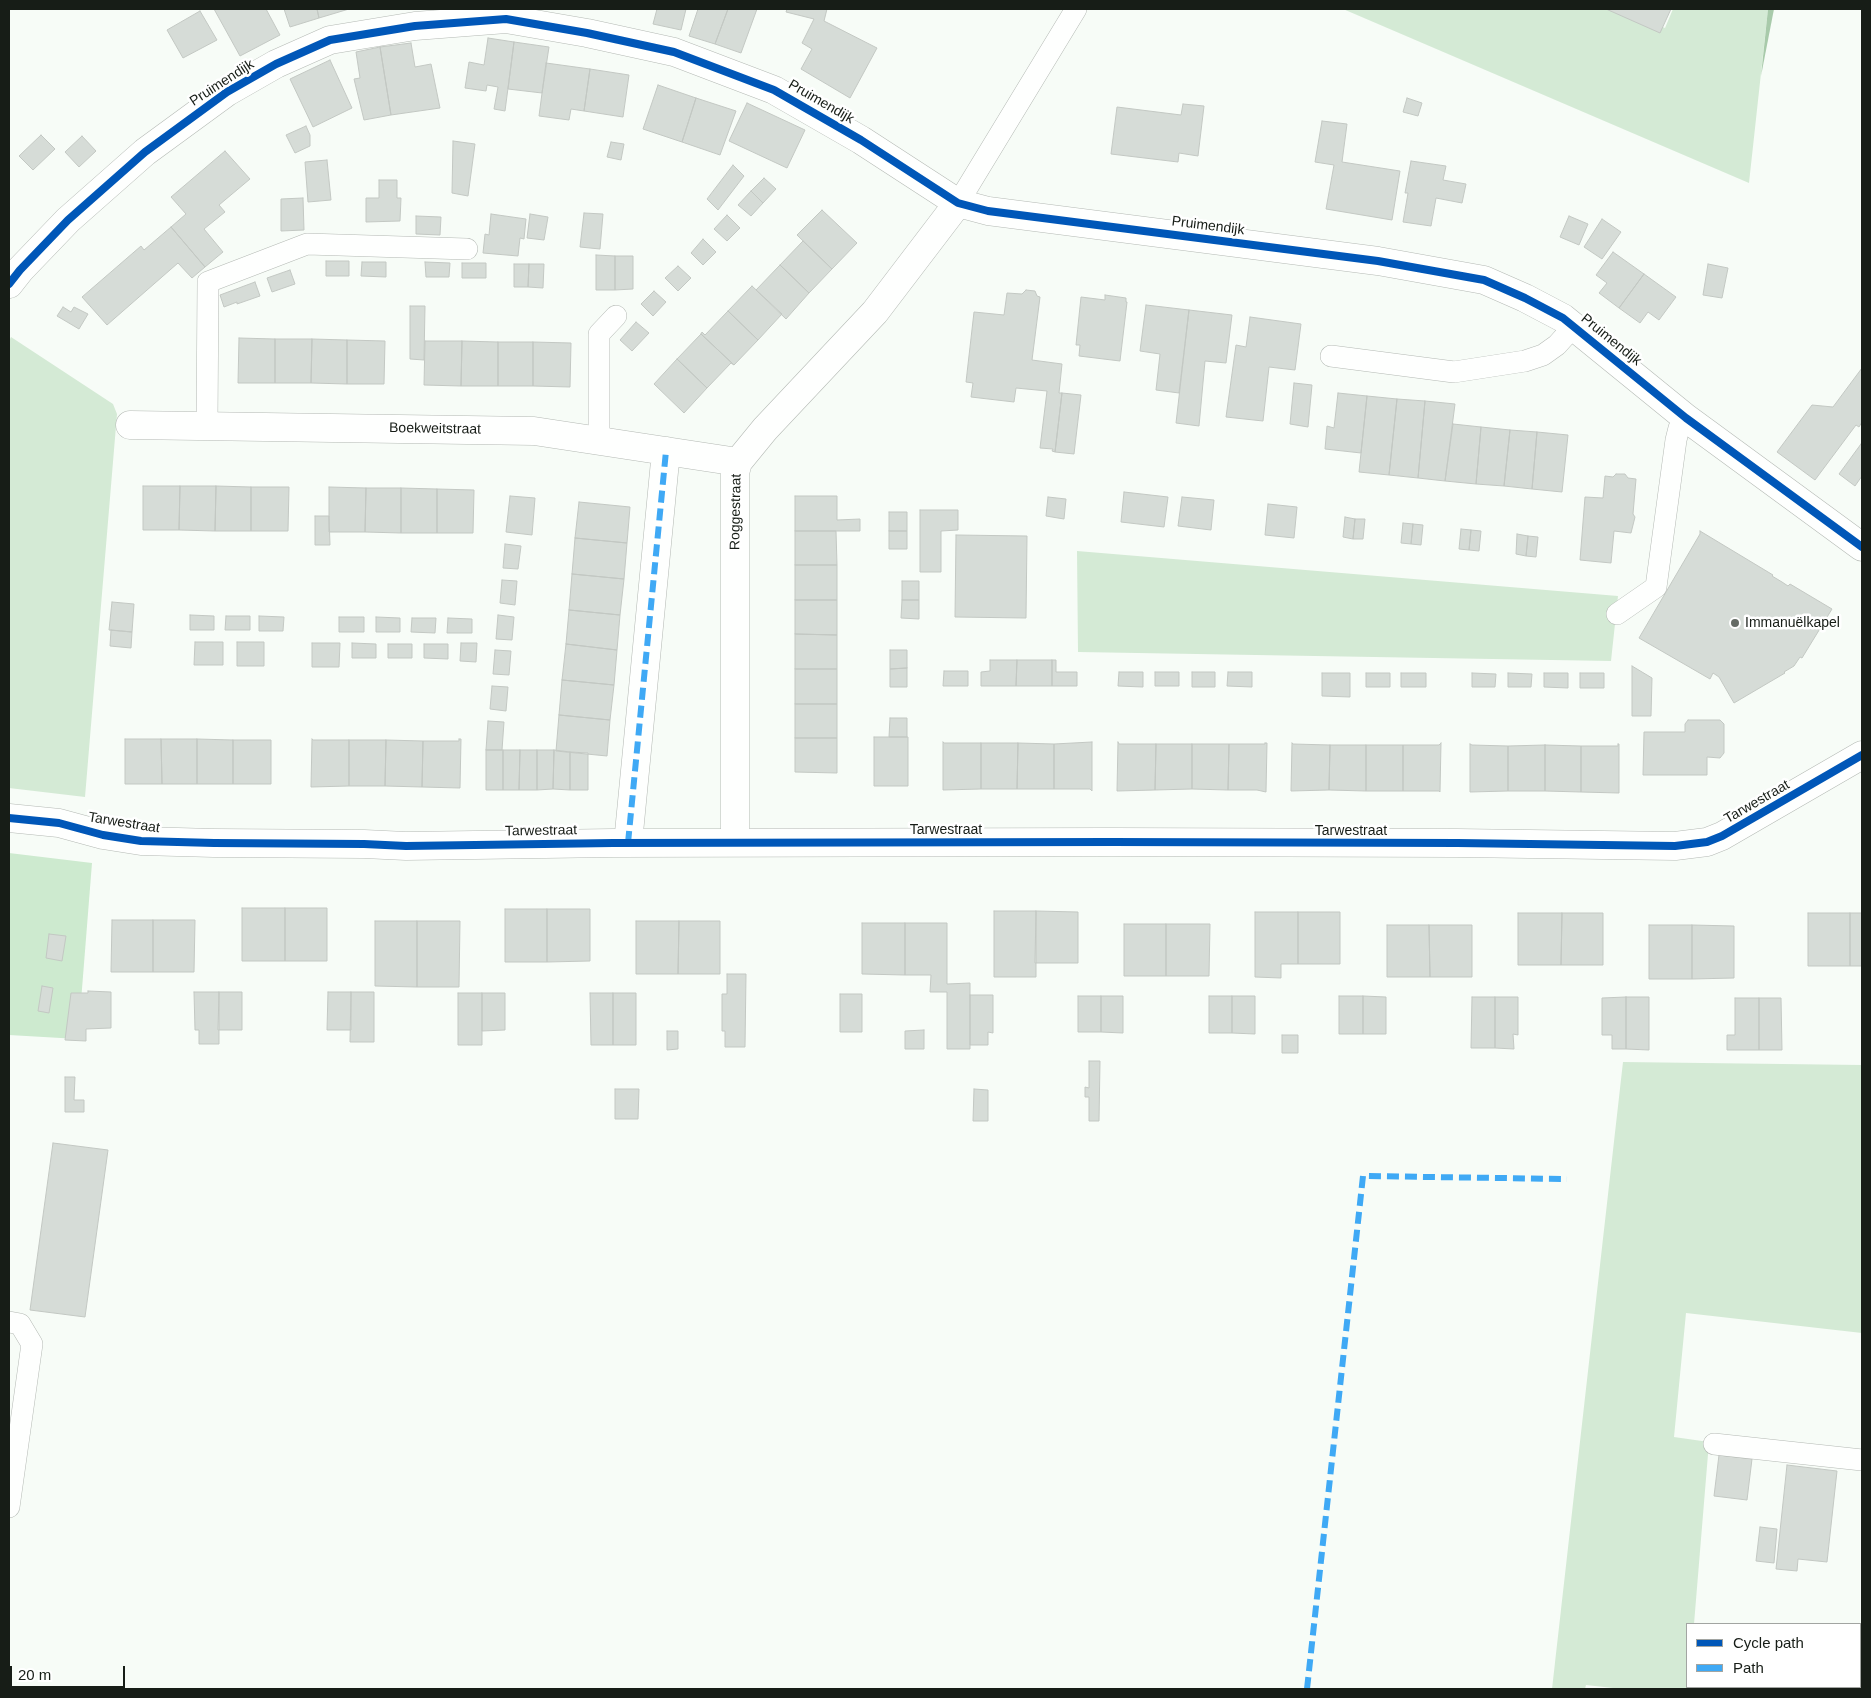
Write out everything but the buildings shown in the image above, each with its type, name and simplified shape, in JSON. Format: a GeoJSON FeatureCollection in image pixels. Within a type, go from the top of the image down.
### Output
{"type":"FeatureCollection","features":[{"type":"Feature","properties":{"kind":"street","name":"Pruimendijk"},"geometry":{"type":"LineString","coordinates":[[9,284],[68,220],[145,152],[227,92],[276,64],[330,40],[506,14],[674,52],[774,90],[861,140],[958,203],[988,211],[1378,261],[1484,280],[1564,318],[1686,418],[1862,547]]}},
{"type":"Feature","properties":{"kind":"street","name":"Roggestraat"},"geometry":{"type":"LineString","coordinates":[[735,842],[735,473],[738,462],[765,429],[875,312],[958,203]]}},
{"type":"Feature","properties":{"kind":"street","name":"Boekweitstraat"},"geometry":{"type":"LineString","coordinates":[[130,425],[534,430],[738,462]]}},
{"type":"Feature","properties":{"kind":"street"},"geometry":{"type":"LineString","coordinates":[[628,843],[666,450]]}},
{"type":"Feature","properties":{"kind":"street","name":"Tarwestraat"},"geometry":{"type":"LineString","coordinates":[[9,818],[60,823],[103,834],[142,841],[406,846],[735,842],[1690,845],[1707,842],[1722,836],[1862,755]]}},
{"type":"Feature","properties":{"kind":"lane"},"geometry":{"type":"LineString","coordinates":[[958,203],[1076,9]]}},
{"type":"Feature","properties":{"kind":"lane"},"geometry":{"type":"LineString","coordinates":[[206,426],[208,282],[307,244],[467,249]]}},
{"type":"Feature","properties":{"kind":"lane"},"geometry":{"type":"LineString","coordinates":[[598,440],[599,334],[616,316]]}},
{"type":"Feature","properties":{"kind":"lane","name":"Pruimendijk"},"geometry":{"type":"LineString","coordinates":[[1331,356],[1454,372],[1525,361],[1543,355],[1556,345],[1574,326]]}},
{"type":"Feature","properties":{"kind":"lane"},"geometry":{"type":"LineString","coordinates":[[1616,614],[1656,587],[1676,440],[1679,428],[1686,418]]}},
{"type":"Feature","properties":{"kind":"lane"},"geometry":{"type":"LineString","coordinates":[[9,1322],[20,1324],[32,1344],[9,1507]]}},
{"type":"Feature","properties":{"kind":"lane"},"geometry":{"type":"LineString","coordinates":[[1714,1444],[1862,1460]]}},
{"type":"Feature","properties":{"kind":"shaded area"},"geometry":{"type":"Polygon","coordinates":[[[1343,9],[1622,9],[1665,28],[1673,9],[1768,9],[1749,183],[1343,9]]]}},
{"type":"Feature","properties":{"kind":"shaded area"},"geometry":{"type":"Polygon","coordinates":[[[1768,9],[1774,9],[1761,76],[1768,9]]]}},
{"type":"Feature","properties":{"kind":"shaded area"},"geometry":{"type":"Polygon","coordinates":[[[11,337],[113,404],[117,414],[85,797],[9,788],[9,341],[11,337]]]}},
{"type":"Feature","properties":{"kind":"shaded area"},"geometry":{"type":"Polygon","coordinates":[[[1077,551],[1618,596],[1611,661],[1078,652],[1077,551]]]}},
{"type":"Feature","properties":{"kind":"shaded area"},"geometry":{"type":"Polygon","coordinates":[[[9,853],[92,863],[78,1039],[9,1035],[9,853]]]}},
{"type":"Feature","properties":{"kind":"shaded area"},"geometry":{"type":"Polygon","coordinates":[[[1623,1062],[1862,1065],[1862,1333],[1686,1313],[1674,1437],[1709,1442],[1694,1623],[1686,1623],[1686,1688],[1861,1688],[1862,1638],[1862,1689],[1622,1689],[1586,1685],[1585,1689],[1552,1689],[1623,1062]]]}},
{"type":"Feature","properties":{"kind":"marked path"},"geometry":{"type":"LineString","coordinates":[[628,843],[666,451]]}},
{"type":"Feature","properties":{"kind":"marked path"},"geometry":{"type":"LineString","coordinates":[[1307,1689],[1363,1176],[1567,1179]]}},
{"type":"Feature","properties":{"kind":"cycle path"},"geometry":{"type":"LineString","coordinates":[[9,284],[68,220],[145,152],[227,92],[276,64],[330,40],[415,26],[506,19],[587,33],[674,52],[774,90],[861,140],[958,203],[988,211],[1378,261],[1484,280],[1525,298],[1563,318],[1686,418],[1862,547]]}},
{"type":"Feature","properties":{"kind":"cycle path"},"geometry":{"type":"LineString","coordinates":[[9,818],[59,823],[103,835],[141,841],[214,843],[406,846],[613,843],[1111,842],[1675,846],[1707,842],[1722,836],[1862,755]]}},
{"type":"Feature","properties":{"kind":"place","name":"Immanuëlkapel"},"geometry":{"type":"Point","coordinates":[1735,623]}}]}
